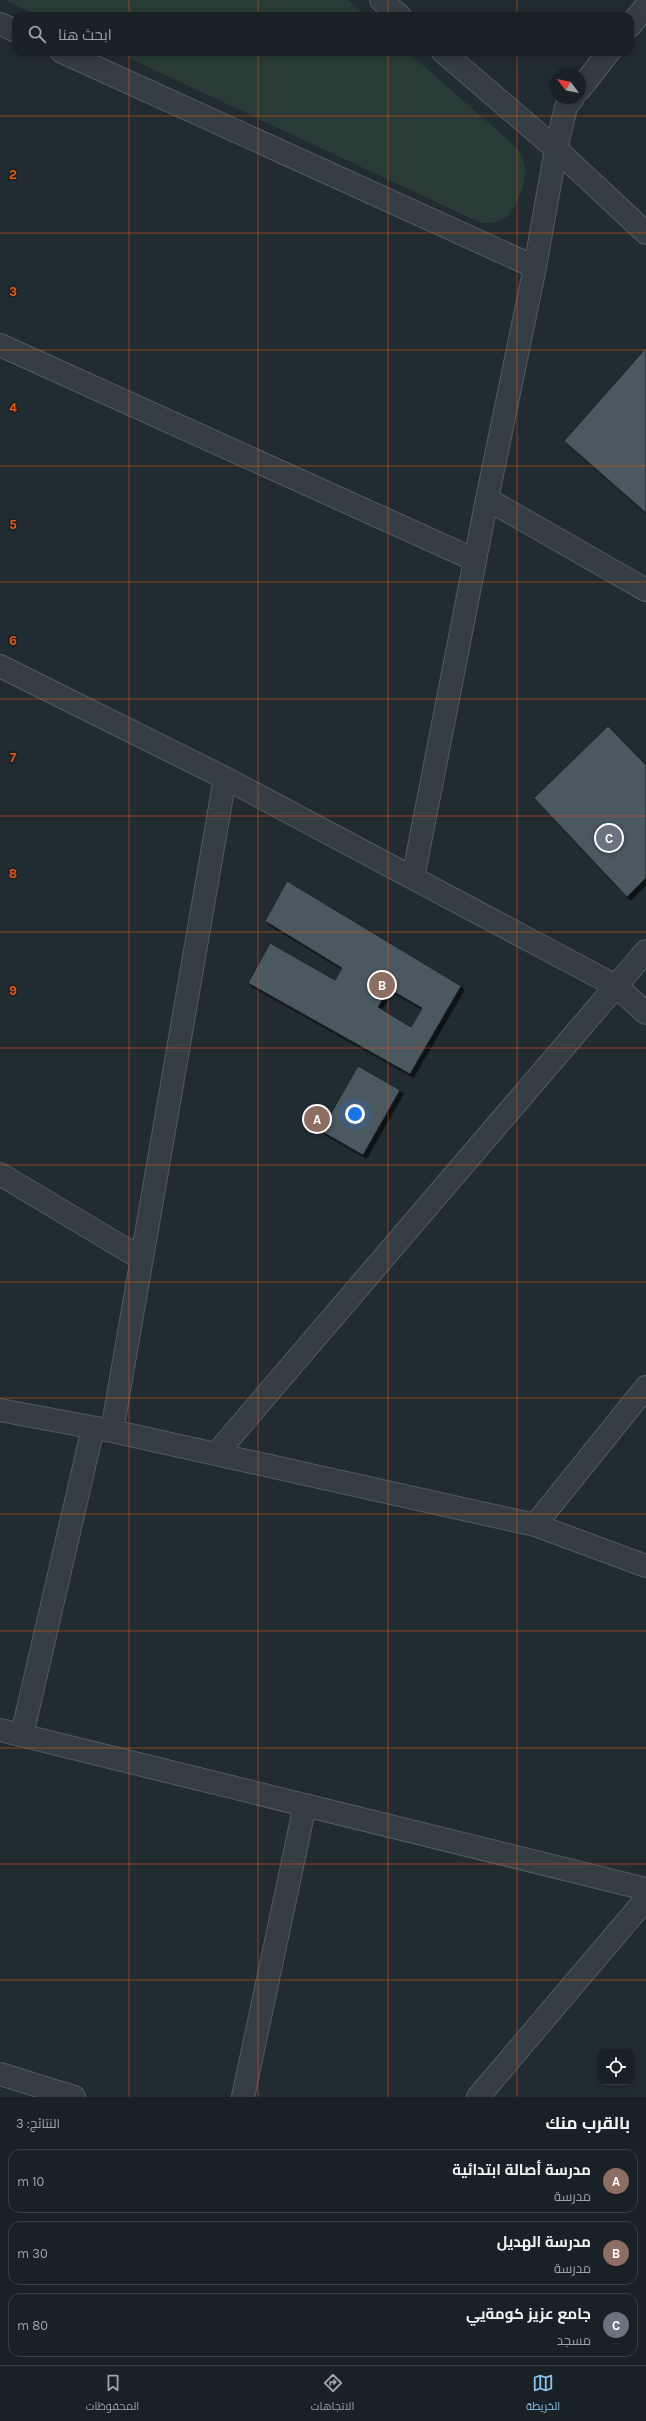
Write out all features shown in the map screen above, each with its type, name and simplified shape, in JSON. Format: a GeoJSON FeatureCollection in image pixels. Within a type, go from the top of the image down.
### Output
{"type":"FeatureCollection","features":[{"type":"Feature","properties":{"kind":"street"},"geometry":{"type":"LineString","coordinates":[[381,0],[395,12]]}},
{"type":"Feature","properties":{"kind":"street"},"geometry":{"type":"LineString","coordinates":[[634,21],[646,6]]}},
{"type":"Feature","properties":{"kind":"street"},"geometry":{"type":"LineString","coordinates":[[0,24],[12,29]]}},
{"type":"Feature","properties":{"kind":"street"},"geometry":{"type":"LineString","coordinates":[[71,56],[535,267]]}},
{"type":"Feature","properties":{"kind":"street"},"geometry":{"type":"LineString","coordinates":[[447,56],[556,149],[646,233]]}},
{"type":"Feature","properties":{"kind":"street"},"geometry":{"type":"LineString","coordinates":[[586,81],[606,56]]}},
{"type":"Feature","properties":{"kind":"street"},"geometry":{"type":"LineString","coordinates":[[413,878],[487,499],[535,267],[556,149],[568,104]]}},
{"type":"Feature","properties":{"kind":"street"},"geometry":{"type":"LineString","coordinates":[[0,345],[476,560]]}},
{"type":"Feature","properties":{"kind":"street"},"geometry":{"type":"LineString","coordinates":[[487,499],[646,590]]}},
{"type":"Feature","properties":{"kind":"street"},"geometry":{"type":"LineString","coordinates":[[0,666],[226,778],[616,986],[646,1012]]}},
{"type":"Feature","properties":{"kind":"street"},"geometry":{"type":"LineString","coordinates":[[22,1735],[102,1430],[142,1259],[226,778]]}},
{"type":"Feature","properties":{"kind":"street"},"geometry":{"type":"LineString","coordinates":[[216,1454],[646,951]]}},
{"type":"Feature","properties":{"kind":"street"},"geometry":{"type":"LineString","coordinates":[[0,1174],[142,1259]]}},
{"type":"Feature","properties":{"kind":"street"},"geometry":{"type":"LineString","coordinates":[[536,1525],[646,1387]]}},
{"type":"Feature","properties":{"kind":"street"},"geometry":{"type":"LineString","coordinates":[[0,1410],[216,1454],[536,1525],[646,1566]]}},
{"type":"Feature","properties":{"kind":"street"},"geometry":{"type":"LineString","coordinates":[[0,1730],[646,1889]]}},
{"type":"Feature","properties":{"kind":"street"},"geometry":{"type":"LineString","coordinates":[[243,2097],[305,1805]]}},
{"type":"Feature","properties":{"kind":"street"},"geometry":{"type":"LineString","coordinates":[[478,2097],[646,1899]]}},
{"type":"Feature","properties":{"kind":"street"},"geometry":{"type":"LineString","coordinates":[[0,2074],[74,2097]]}},
{"type":"Feature","properties":{"kind":"green space"},"geometry":{"type":"Polygon","coordinates":[[[5,0],[348,0],[362,12],[30,12],[5,0]]]}},
{"type":"Feature","properties":{"kind":"green space"},"geometry":{"type":"Polygon","coordinates":[[[125,56],[413,56],[516,147],[523,159],[525,173],[523,187],[517,202],[509,214],[502,220],[490,223],[481,223],[125,56]]]}},
{"type":"Feature","properties":{"kind":"building"},"geometry":{"type":"Polygon","coordinates":[[[646,348],[646,512],[645,512],[564,441],[646,348]]]}},
{"type":"Feature","properties":{"kind":"building"},"geometry":{"type":"Polygon","coordinates":[[[608,726],[646,765],[646,878],[627,897],[534,798],[608,726]]]}},
{"type":"Feature","properties":{"kind":"building"},"geometry":{"type":"Polygon","coordinates":[[[287,881],[461,986],[410,1074],[248,983],[270,943],[335,980],[342,968],[265,921],[287,881]],[[389,989],[378,1007],[411,1027],[422,1008],[389,989]]]}},
{"type":"Feature","properties":{"kind":"building"},"geometry":{"type":"Polygon","coordinates":[[[358,1066],[400,1090],[363,1155],[321,1131],[358,1066]]]}},
{"type":"Feature","properties":{"kind":"place","name":"جامع عزيز كومةيي"},"geometry":{"type":"Point","coordinates":[609,838]}},
{"type":"Feature","properties":{"kind":"place","name":"مدرسة الهديل"},"geometry":{"type":"Point","coordinates":[382,985]}},
{"type":"Feature","properties":{"kind":"place","name":"مدرسة أصالة ابتدائية"},"geometry":{"type":"Point","coordinates":[317,1119]}}]}
